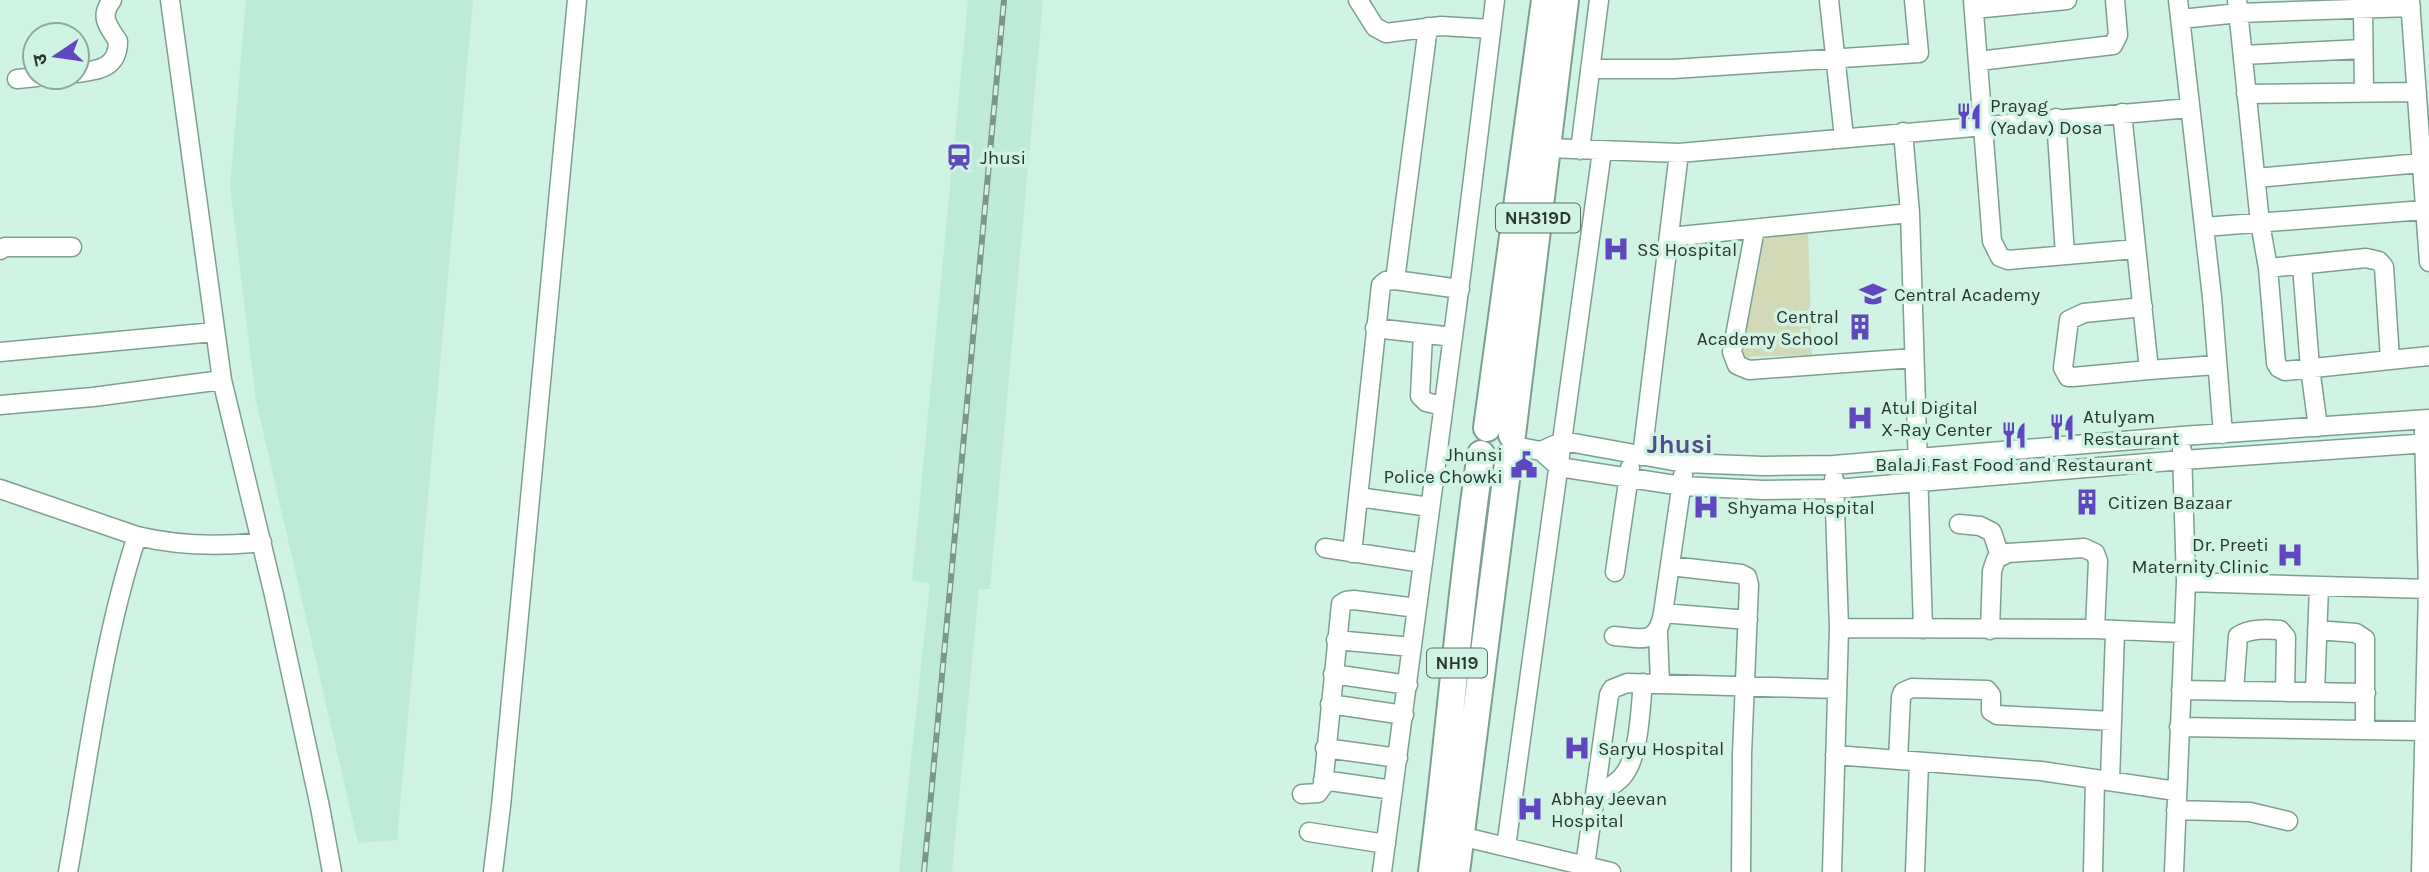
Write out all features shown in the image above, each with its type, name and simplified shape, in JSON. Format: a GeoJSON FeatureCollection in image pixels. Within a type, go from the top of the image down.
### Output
{"type":"FeatureCollection","features":[{"type":"Feature","properties":{"kind":"highway","name":"NH319D"},"geometry":{"type":"LineString","coordinates":[[1484,441],[1545,0]]}},
{"type":"Feature","properties":{"kind":"highway","name":"NH319D"},"geometry":{"type":"LineString","coordinates":[[1456,872],[1512,446],[1565,0]]}},
{"type":"Feature","properties":{"kind":"highway"},"geometry":{"type":"LineString","coordinates":[[1484,441],[1494,462],[1505,460],[1512,446]]}},
{"type":"Feature","properties":{"kind":"highway","name":"NH19"},"geometry":{"type":"LineString","coordinates":[[1432,872],[1484,441]]}},
{"type":"Feature","properties":{"kind":"street"},"geometry":{"type":"LineString","coordinates":[[91,71],[108,66],[115,57],[118,41],[105,23],[104,16],[112,0]]}},
{"type":"Feature","properties":{"kind":"street"},"geometry":{"type":"LineString","coordinates":[[170,0],[222,380],[262,542],[332,872]]}},
{"type":"Feature","properties":{"kind":"street"},"geometry":{"type":"LineString","coordinates":[[493,872],[578,0]]}},
{"type":"Feature","properties":{"kind":"street"},"geometry":{"type":"LineString","coordinates":[[1358,0],[1379,31],[1399,32],[1428,27],[1491,29]]}},
{"type":"Feature","properties":{"kind":"street"},"geometry":{"type":"LineString","coordinates":[[1382,872],[1460,289],[1494,0]]}},
{"type":"Feature","properties":{"kind":"street"},"geometry":{"type":"LineString","coordinates":[[1580,150],[1599,0]]}},
{"type":"Feature","properties":{"kind":"street"},"geometry":{"type":"LineString","coordinates":[[1829,0],[1844,137]]}},
{"type":"Feature","properties":{"kind":"street"},"geometry":{"type":"LineString","coordinates":[[1590,69],[1672,69],[1919,53],[1914,0]]}},
{"type":"Feature","properties":{"kind":"street"},"geometry":{"type":"LineString","coordinates":[[2067,0],[1973,4],[1992,242],[2000,257],[2008,260],[2136,249]]}},
{"type":"Feature","properties":{"kind":"street"},"geometry":{"type":"LineString","coordinates":[[1979,61],[2113,45],[2118,35],[2115,0]]}},
{"type":"Feature","properties":{"kind":"street"},"geometry":{"type":"LineString","coordinates":[[2178,0],[2204,227],[2223,434]]}},
{"type":"Feature","properties":{"kind":"street"},"geometry":{"type":"LineString","coordinates":[[2181,19],[2238,6],[2362,9],[2411,4],[2424,153],[2424,210],[2429,262]]}},
{"type":"Feature","properties":{"kind":"street"},"geometry":{"type":"LineString","coordinates":[[2238,6],[2260,223],[2268,268],[2276,363],[2286,371],[2429,356]]}},
{"type":"Feature","properties":{"kind":"street"},"geometry":{"type":"LineString","coordinates":[[2362,9],[2364,92]]}},
{"type":"Feature","properties":{"kind":"street"},"geometry":{"type":"LineString","coordinates":[[1395,280],[1428,27]]}},
{"type":"Feature","properties":{"kind":"street"},"geometry":{"type":"LineString","coordinates":[[2243,55],[2363,49]]}},
{"type":"Feature","properties":{"kind":"street"},"geometry":{"type":"LineString","coordinates":[[17,79],[21,79]]}},
{"type":"Feature","properties":{"kind":"street"},"geometry":{"type":"LineString","coordinates":[[2246,94],[2417,92]]}},
{"type":"Feature","properties":{"kind":"street"},"geometry":{"type":"LineString","coordinates":[[1547,148],[1679,153],[2190,108]]}},
{"type":"Feature","properties":{"kind":"street"},"geometry":{"type":"LineString","coordinates":[[2122,113],[2150,370]]}},
{"type":"Feature","properties":{"kind":"street"},"geometry":{"type":"LineString","coordinates":[[2056,118],[2065,255]]}},
{"type":"Feature","properties":{"kind":"street"},"geometry":{"type":"LineString","coordinates":[[1903,132],[1910,213],[1923,629]]}},
{"type":"Feature","properties":{"kind":"street"},"geometry":{"type":"LineString","coordinates":[[1506,847],[1602,151]]}},
{"type":"Feature","properties":{"kind":"street"},"geometry":{"type":"LineString","coordinates":[[1615,572],[1628,478],[1636,455],[1670,237],[1679,153]]}},
{"type":"Feature","properties":{"kind":"street"},"geometry":{"type":"LineString","coordinates":[[2256,177],[2424,153]]}},
{"type":"Feature","properties":{"kind":"street"},"geometry":{"type":"LineString","coordinates":[[2204,227],[2424,210]]}},
{"type":"Feature","properties":{"kind":"street"},"geometry":{"type":"LineString","coordinates":[[1670,237],[1910,213]]}},
{"type":"Feature","properties":{"kind":"street"},"geometry":{"type":"LineString","coordinates":[[1755,229],[1732,352],[1737,365],[1749,370],[1914,358]]}},
{"type":"Feature","properties":{"kind":"street"},"geometry":{"type":"LineString","coordinates":[[2,247],[72,247]]}},
{"type":"Feature","properties":{"kind":"street"},"geometry":{"type":"LineString","coordinates":[[2268,268],[2366,258],[2379,261],[2384,267],[2390,359]]}},
{"type":"Feature","properties":{"kind":"street"},"geometry":{"type":"LineString","coordinates":[[2302,265],[2318,427]]}},
{"type":"Feature","properties":{"kind":"street"},"geometry":{"type":"LineString","coordinates":[[1352,552],[1381,285],[1395,280],[1460,289]]}},
{"type":"Feature","properties":{"kind":"street"},"geometry":{"type":"LineString","coordinates":[[2143,307],[2084,313],[2069,320],[2063,368],[2068,377],[2216,365]]}},
{"type":"Feature","properties":{"kind":"street"},"geometry":{"type":"LineString","coordinates":[[1375,328],[1453,337]]}},
{"type":"Feature","properties":{"kind":"street"},"geometry":{"type":"LineString","coordinates":[[0,352],[214,332]]}},
{"type":"Feature","properties":{"kind":"street"},"geometry":{"type":"LineString","coordinates":[[1423,334],[1420,396],[1426,402],[1443,406]]}},
{"type":"Feature","properties":{"kind":"street"},"geometry":{"type":"LineString","coordinates":[[0,405],[123,394],[222,380]]}},
{"type":"Feature","properties":{"kind":"street"},"geometry":{"type":"LineString","coordinates":[[1541,451],[1563,442],[1684,463],[1834,465],[2426,419],[2428,589],[2421,872]]}},
{"type":"Feature","properties":{"kind":"street"},"geometry":{"type":"LineString","coordinates":[[2174,872],[2186,582],[2182,436]]}},
{"type":"Feature","properties":{"kind":"street"},"geometry":{"type":"LineString","coordinates":[[1512,446],[1541,451],[1559,467],[1682,486],[1763,490],[1835,489],[2426,443]]}},
{"type":"Feature","properties":{"kind":"street"},"geometry":{"type":"LineString","coordinates":[[1595,797],[1621,778],[1634,752],[1651,684],[1684,463]]}},
{"type":"Feature","properties":{"kind":"street"},"geometry":{"type":"LineString","coordinates":[[1832,872],[1839,628],[1834,465]]}},
{"type":"Feature","properties":{"kind":"street"},"geometry":{"type":"LineString","coordinates":[[0,489],[158,541],[202,546],[262,542]]}},
{"type":"Feature","properties":{"kind":"street"},"geometry":{"type":"LineString","coordinates":[[1358,497],[1430,507]]}},
{"type":"Feature","properties":{"kind":"street"},"geometry":{"type":"LineString","coordinates":[[1959,524],[1987,528],[1996,538],[2000,556]]}},
{"type":"Feature","properties":{"kind":"street"},"geometry":{"type":"LineString","coordinates":[[68,872],[113,625],[124,575],[137,536]]}},
{"type":"Feature","properties":{"kind":"street"},"geometry":{"type":"LineString","coordinates":[[1325,548],[1423,563]]}},
{"type":"Feature","properties":{"kind":"street"},"geometry":{"type":"LineString","coordinates":[[1990,630],[1992,571],[1996,559],[2008,553],[2090,549],[2098,561],[2095,629]]}},
{"type":"Feature","properties":{"kind":"street"},"geometry":{"type":"LineString","coordinates":[[1670,566],[1735,573],[1747,577],[1749,585],[1741,872]]}},
{"type":"Feature","properties":{"kind":"street"},"geometry":{"type":"LineString","coordinates":[[2186,582],[2428,589]]}},
{"type":"Feature","properties":{"kind":"street"},"geometry":{"type":"LineString","coordinates":[[2315,692],[2319,586]]}},
{"type":"Feature","properties":{"kind":"street"},"geometry":{"type":"LineString","coordinates":[[1302,794],[1321,791],[1340,608],[1346,601],[1417,608]]}},
{"type":"Feature","properties":{"kind":"street"},"geometry":{"type":"LineString","coordinates":[[1663,613],[1748,620]]}},
{"type":"Feature","properties":{"kind":"street"},"geometry":{"type":"LineString","coordinates":[[1839,628],[2095,629],[2184,633]]}},
{"type":"Feature","properties":{"kind":"street"},"geometry":{"type":"LineString","coordinates":[[2234,691],[2238,635],[2246,631],[2280,630],[2286,637],[2286,692]]}},
{"type":"Feature","properties":{"kind":"street"},"geometry":{"type":"LineString","coordinates":[[2317,631],[2356,633],[2365,639],[2365,730]]}},
{"type":"Feature","properties":{"kind":"street"},"geometry":{"type":"LineString","coordinates":[[1614,636],[1646,639],[1658,632]]}},
{"type":"Feature","properties":{"kind":"street"},"geometry":{"type":"LineString","coordinates":[[2093,872],[2112,721],[2115,632]]}},
{"type":"Feature","properties":{"kind":"street"},"geometry":{"type":"LineString","coordinates":[[1336,640],[1412,647]]}},
{"type":"Feature","properties":{"kind":"street"},"geometry":{"type":"LineString","coordinates":[[1333,674],[1408,685]]}},
{"type":"Feature","properties":{"kind":"street"},"geometry":{"type":"LineString","coordinates":[[1585,866],[1612,689],[1618,685],[1651,684],[1837,689]]}},
{"type":"Feature","properties":{"kind":"street"},"geometry":{"type":"LineString","coordinates":[[1898,760],[1901,697],[1903,692],[1912,688],[1987,690],[1991,695],[1991,711],[1997,715],[2112,721]]}},
{"type":"Feature","properties":{"kind":"street"},"geometry":{"type":"LineString","coordinates":[[2181,690],[2366,693]]}},
{"type":"Feature","properties":{"kind":"street"},"geometry":{"type":"LineString","coordinates":[[1330,704],[1404,715]]}},
{"type":"Feature","properties":{"kind":"street"},"geometry":{"type":"LineString","coordinates":[[2179,727],[2365,730],[2425,736]]}},
{"type":"Feature","properties":{"kind":"street"},"geometry":{"type":"LineString","coordinates":[[1325,748],[1398,758]]}},
{"type":"Feature","properties":{"kind":"street"},"geometry":{"type":"LineString","coordinates":[[1835,755],[2041,771],[2176,791]]}},
{"type":"Feature","properties":{"kind":"street"},"geometry":{"type":"LineString","coordinates":[[1915,872],[1919,762]]}},
{"type":"Feature","properties":{"kind":"street"},"geometry":{"type":"LineString","coordinates":[[1323,780],[1393,790]]}},
{"type":"Feature","properties":{"kind":"street"},"geometry":{"type":"LineString","coordinates":[[2176,810],[2250,812],[2288,821]]}},
{"type":"Feature","properties":{"kind":"street"},"geometry":{"type":"LineString","coordinates":[[1309,832],[1386,844]]}},
{"type":"Feature","properties":{"kind":"street"},"geometry":{"type":"LineString","coordinates":[[1460,836],[1611,872]]}},
{"type":"Feature","properties":{"kind":"shaded area"},"geometry":{"type":"Polygon","coordinates":[[[246,0],[473,0],[397,840],[358,843],[256,401],[230,186],[246,0]]]}},
{"type":"Feature","properties":{"kind":"shaded area"},"geometry":{"type":"Polygon","coordinates":[[[968,0],[1043,0],[990,589],[979,589],[952,872],[899,872],[930,583],[912,581],[968,0]]]}},
{"type":"Feature","properties":{"kind":"shaded area"},"geometry":{"type":"Polygon","coordinates":[[[1808,232],[1812,355],[1743,357],[1741,297],[1757,233],[1808,232]]]}},
{"type":"Feature","properties":{"kind":"railway"},"geometry":{"type":"LineString","coordinates":[[924,872],[1004,0]]}},
{"type":"Feature","properties":{"kind":"place","name":"Prayag (Yadav) Dosa"},"geometry":{"type":"Point","coordinates":[1969,116]}},
{"type":"Feature","properties":{"kind":"place","name":"Jhusi"},"geometry":{"type":"Point","coordinates":[959,157]}},
{"type":"Feature","properties":{"kind":"place","name":"SS Hospital"},"geometry":{"type":"Point","coordinates":[1616,249]}},
{"type":"Feature","properties":{"kind":"place","name":"Central Academy"},"geometry":{"type":"Point","coordinates":[1873,294]}},
{"type":"Feature","properties":{"kind":"place","name":"Central Academy School"},"geometry":{"type":"Point","coordinates":[1860,327]}},
{"type":"Feature","properties":{"kind":"place","name":"Atul Digital X-Ray Center"},"geometry":{"type":"Point","coordinates":[1860,418]}},
{"type":"Feature","properties":{"kind":"place","name":"Atulyam Restaurant"},"geometry":{"type":"Point","coordinates":[2062,427]}},
{"type":"Feature","properties":{"kind":"place","name":"BalaJi Fast Food and Restaurant"},"geometry":{"type":"Point","coordinates":[2014,435]}},
{"type":"Feature","properties":{"kind":"place","name":"Jhunsi Police Chowki"},"geometry":{"type":"Point","coordinates":[1524,465]}},
{"type":"Feature","properties":{"kind":"place","name":"Citizen Bazaar"},"geometry":{"type":"Point","coordinates":[2087,502]}},
{"type":"Feature","properties":{"kind":"place","name":"Shyama Hospital"},"geometry":{"type":"Point","coordinates":[1706,507]}},
{"type":"Feature","properties":{"kind":"place","name":"Dr. Preeti Maternity Clinic"},"geometry":{"type":"Point","coordinates":[2290,555]}},
{"type":"Feature","properties":{"kind":"place","name":"Saryu Hospital"},"geometry":{"type":"Point","coordinates":[1577,748]}},
{"type":"Feature","properties":{"kind":"place","name":"Abhay Jeevan Hospital"},"geometry":{"type":"Point","coordinates":[1530,809]}},
{"type":"Feature","properties":{"kind":"district","name":"Jhusi"},"geometry":{"type":"Point","coordinates":[1680,444]}}]}
